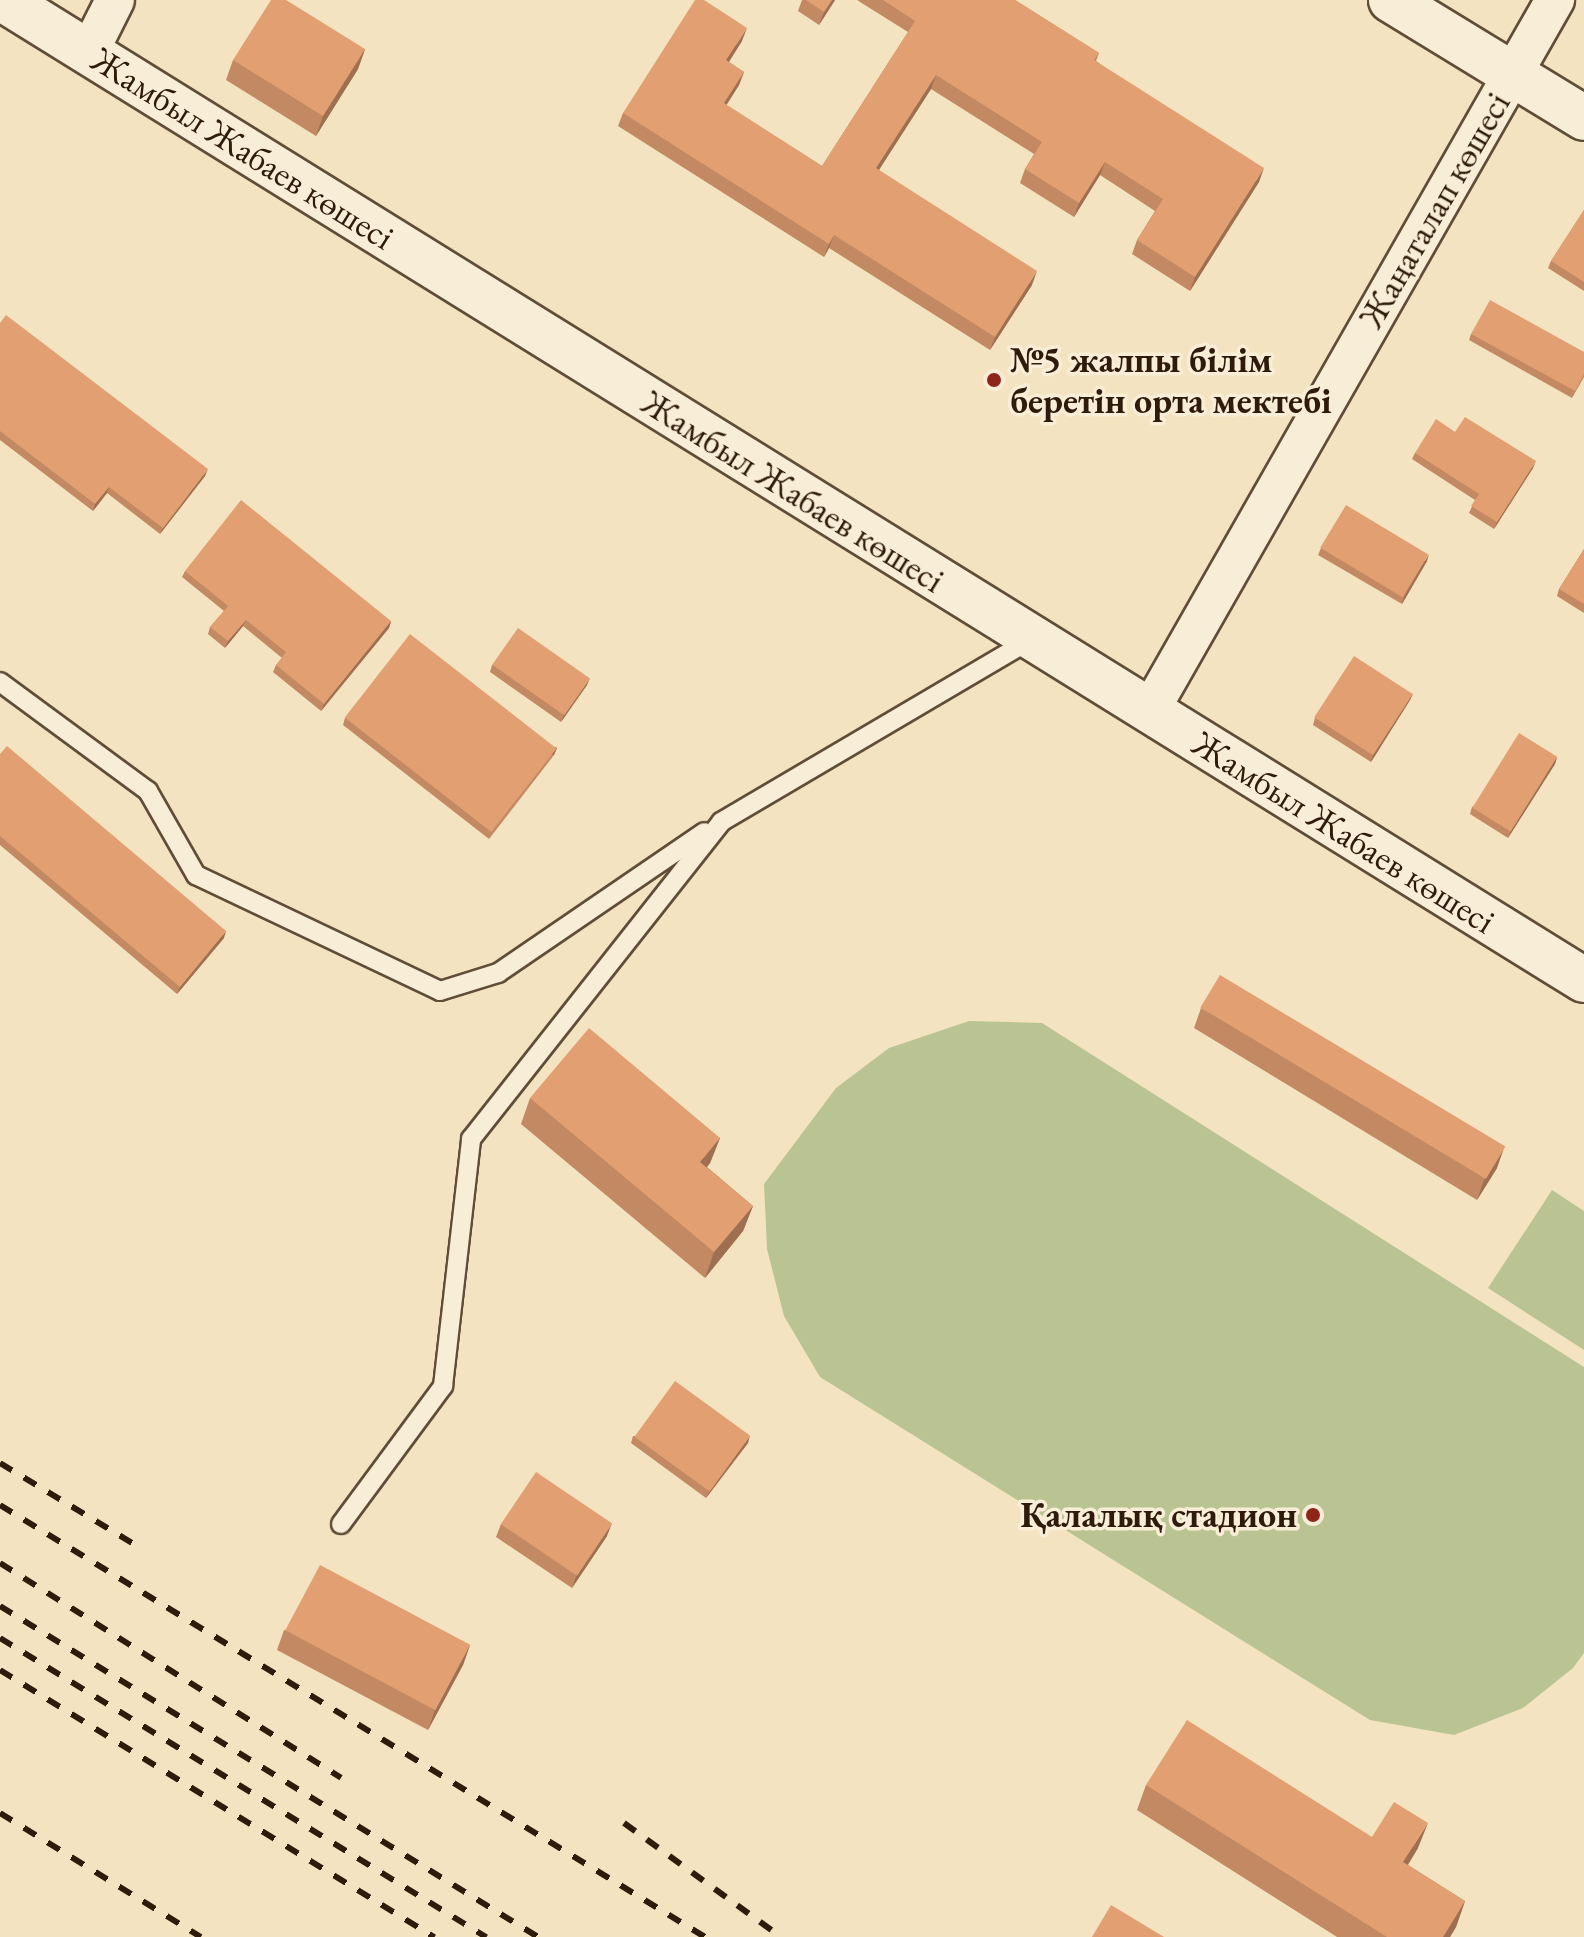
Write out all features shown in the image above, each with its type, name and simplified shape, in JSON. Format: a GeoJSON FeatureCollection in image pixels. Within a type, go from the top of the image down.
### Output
{"type":"FeatureCollection","features":[{"type":"Feature","properties":{"kind":"street","name":"Жамбыл Жабаев көшесі"},"geometry":{"type":"LineString","coordinates":[[4,0],[1584,980]]}},
{"type":"Feature","properties":{"kind":"street"},"geometry":{"type":"LineString","coordinates":[[89,52],[115,0]]}},
{"type":"Feature","properties":{"kind":"street"},"geometry":{"type":"LineString","coordinates":[[1391,0],[1584,118]]}},
{"type":"Feature","properties":{"kind":"street","name":"Жаңаталап көшесі"},"geometry":{"type":"LineString","coordinates":[[1149,712],[1555,0]]}},
{"type":"Feature","properties":{"kind":"lane"},"geometry":{"type":"LineString","coordinates":[[0,682],[148,791],[196,875],[440,991],[498,973],[721,822],[1032,639]]}},
{"type":"Feature","properties":{"kind":"lane"},"geometry":{"type":"LineString","coordinates":[[341,1524],[443,1386],[471,1139],[721,822]]}},
{"type":"Feature","properties":{"kind":"green space","name":"Қалалық стадион"},"geometry":{"type":"Polygon","coordinates":[[[969,1021],[1042,1023],[1584,1367],[1584,1653],[1573,1668],[1523,1708],[1454,1735],[1370,1720],[820,1377],[784,1316],[767,1249],[764,1184],[836,1088],[889,1048],[969,1021]]]}},
{"type":"Feature","properties":{"kind":"green space"},"geometry":{"type":"Polygon","coordinates":[[[1552,1190],[1584,1211],[1584,1350],[1488,1288],[1552,1190]]]}},
{"type":"Feature","properties":{"kind":"building"},"geometry":{"type":"Polygon","coordinates":[[[271,0],[286,0],[365,49],[323,116],[233,60],[271,0]]]}},
{"type":"Feature","properties":{"kind":"building"},"geometry":{"type":"Polygon","coordinates":[[[695,0],[704,0],[747,28],[726,60],[744,72],[724,103],[822,166],[915,21],[883,0],[1015,0],[1099,53],[1094,60],[1264,168],[1195,277],[1137,240],[1163,199],[1105,162],[1079,203],[1025,169],[1042,142],[936,75],[876,168],[1037,271],[995,337],[834,235],[829,244],[623,113],[695,0]]]}},
{"type":"Feature","properties":{"kind":"building"},"geometry":{"type":"Polygon","coordinates":[[[806,0],[832,0],[824,12],[806,0]]]}},
{"type":"Feature","properties":{"kind":"building"},"geometry":{"type":"Polygon","coordinates":[[[1584,210],[1584,282],[1551,261],[1584,210]]]}},
{"type":"Feature","properties":{"kind":"building"},"geometry":{"type":"Polygon","coordinates":[[[1490,300],[1584,352],[1584,374],[1575,391],[1471,334],[1490,300]]]}},
{"type":"Feature","properties":{"kind":"building"},"geometry":{"type":"Polygon","coordinates":[[[6,315],[208,469],[163,528],[109,487],[95,504],[0,431],[0,323],[6,315]]]}},
{"type":"Feature","properties":{"kind":"building"},"geometry":{"type":"Polygon","coordinates":[[[1465,417],[1536,461],[1497,522],[1471,506],[1479,494],[1415,453],[1436,419],[1455,432],[1465,417]]]}},
{"type":"Feature","properties":{"kind":"building"},"geometry":{"type":"Polygon","coordinates":[[[241,500],[391,621],[324,704],[276,665],[286,652],[246,620],[228,641],[210,627],[228,606],[185,571],[241,500]]]}},
{"type":"Feature","properties":{"kind":"building"},"geometry":{"type":"Polygon","coordinates":[[[1346,505],[1428,554],[1403,597],[1320,548],[1346,505]]]}},
{"type":"Feature","properties":{"kind":"building"},"geometry":{"type":"Polygon","coordinates":[[[1584,549],[1584,604],[1559,589],[1584,549]]]}},
{"type":"Feature","properties":{"kind":"building"},"geometry":{"type":"Polygon","coordinates":[[[518,628],[590,678],[564,715],[492,665],[518,628]]]}},
{"type":"Feature","properties":{"kind":"building"},"geometry":{"type":"Polygon","coordinates":[[[410,634],[557,749],[491,832],[345,718],[410,634]]]}},
{"type":"Feature","properties":{"kind":"building"},"geometry":{"type":"Polygon","coordinates":[[[1354,656],[1413,694],[1373,755],[1314,717],[1354,656]]]}},
{"type":"Feature","properties":{"kind":"building"},"geometry":{"type":"Polygon","coordinates":[[[1519,733],[1557,757],[1511,831],[1472,808],[1519,733]]]}},
{"type":"Feature","properties":{"kind":"building"},"geometry":{"type":"Polygon","coordinates":[[[7,746],[226,931],[180,987],[0,836],[0,754],[7,746]]]}},
{"type":"Feature","properties":{"kind":"building"},"geometry":{"type":"Polygon","coordinates":[[[1220,975],[1505,1147],[1486,1179],[1200,1008],[1220,975]]]}},
{"type":"Feature","properties":{"kind":"building"},"geometry":{"type":"Polygon","coordinates":[[[589,1028],[720,1138],[700,1162],[753,1206],[714,1252],[530,1098],[589,1028]]]}},
{"type":"Feature","properties":{"kind":"building"},"geometry":{"type":"Polygon","coordinates":[[[675,1381],[750,1436],[710,1491],[634,1437],[675,1381]]]}},
{"type":"Feature","properties":{"kind":"building"},"geometry":{"type":"Polygon","coordinates":[[[536,1472],[612,1523],[577,1576],[501,1524],[536,1472]]]}},
{"type":"Feature","properties":{"kind":"building"},"geometry":{"type":"Polygon","coordinates":[[[320,1565],[470,1645],[435,1710],[285,1630],[320,1565]]]}},
{"type":"Feature","properties":{"kind":"building"},"geometry":{"type":"Polygon","coordinates":[[[1187,1720],[1372,1837],[1394,1802],[1428,1823],[1403,1862],[1465,1901],[1443,1937],[1387,1937],[1146,1785],[1187,1720]]]}},
{"type":"Feature","properties":{"kind":"building"},"geometry":{"type":"Polygon","coordinates":[[[1111,1905],[1164,1937],[1092,1937],[1111,1905]]]}},
{"type":"Feature","properties":{"kind":"railway"},"geometry":{"type":"LineString","coordinates":[[0,1463],[142,1549]]}},
{"type":"Feature","properties":{"kind":"railway"},"geometry":{"type":"LineString","coordinates":[[0,1505],[705,1937]]}},
{"type":"Feature","properties":{"kind":"railway"},"geometry":{"type":"LineString","coordinates":[[0,1563],[341,1778]]}},
{"type":"Feature","properties":{"kind":"railway"},"geometry":{"type":"LineString","coordinates":[[0,1606],[538,1937]]}},
{"type":"Feature","properties":{"kind":"railway"},"geometry":{"type":"LineString","coordinates":[[0,1638],[486,1937]]}},
{"type":"Feature","properties":{"kind":"railway"},"geometry":{"type":"LineString","coordinates":[[0,1670],[434,1937]]}},
{"type":"Feature","properties":{"kind":"railway"},"geometry":{"type":"LineString","coordinates":[[0,1813],[201,1937]]}},
{"type":"Feature","properties":{"kind":"railway"},"geometry":{"type":"LineString","coordinates":[[624,1823],[781,1937]]}},
{"type":"Feature","properties":{"kind":"place","name":"№5 жалпы білім беретін орта мектебі"},"geometry":{"type":"Point","coordinates":[994,380]}},
{"type":"Feature","properties":{"kind":"place","name":"Қалалық стадион"},"geometry":{"type":"Point","coordinates":[1313,1515]}}]}
